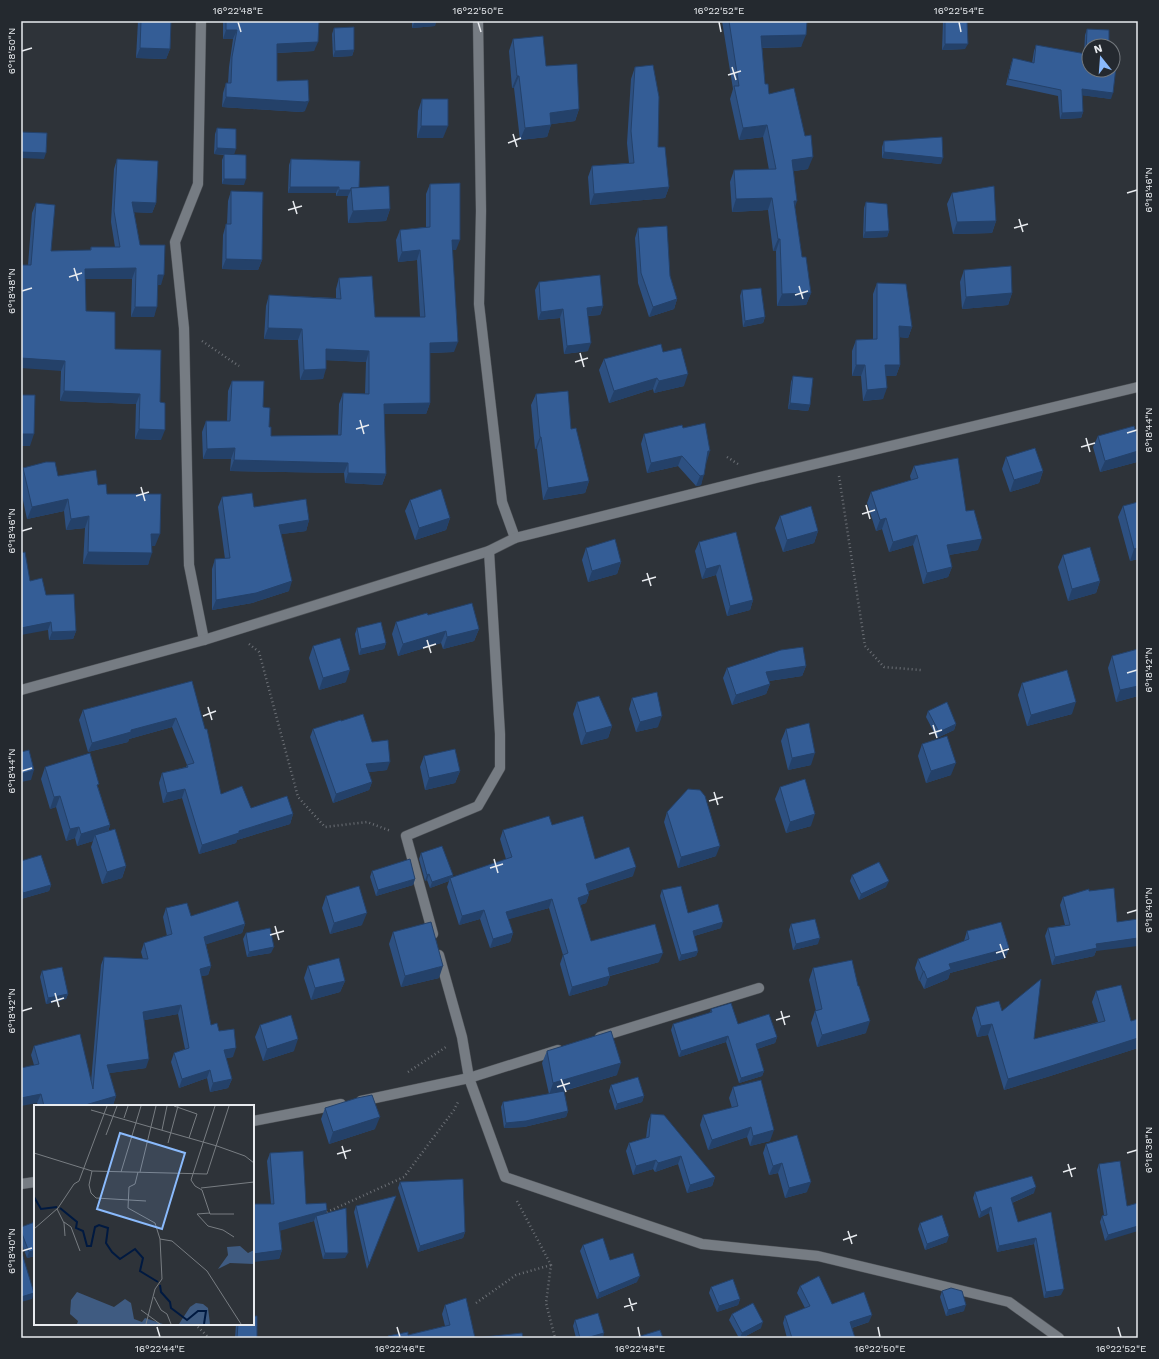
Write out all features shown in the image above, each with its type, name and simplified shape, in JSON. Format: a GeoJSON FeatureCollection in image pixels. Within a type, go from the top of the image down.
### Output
{"type":"FeatureCollection","features":[{"type":"Feature","properties":{"kind":"street"},"geometry":{"type":"LineString","coordinates":[[201,21],[198,184],[175,242],[184,328],[189,565],[204,640]]}},
{"type":"Feature","properties":{"kind":"street"},"geometry":{"type":"LineString","coordinates":[[478,21],[481,210],[479,304],[502,502],[515,538]]}},
{"type":"Feature","properties":{"kind":"street"},"geometry":{"type":"LineString","coordinates":[[21,690],[204,640],[489,551],[515,538],[760,477],[1138,387]]}},
{"type":"Feature","properties":{"kind":"street"},"geometry":{"type":"LineString","coordinates":[[489,551],[500,734],[500,768],[478,806],[406,836],[462,1037],[469,1078],[505,1178],[702,1244],[818,1256],[1010,1302],[1059,1338]]}},
{"type":"Feature","properties":{"kind":"street"},"geometry":{"type":"LineString","coordinates":[[589,1040],[759,988]]}},
{"type":"Feature","properties":{"kind":"street"},"geometry":{"type":"LineString","coordinates":[[254,1121],[362,1101],[469,1078],[566,1048]]}},
{"type":"Feature","properties":{"kind":"street"},"geometry":{"type":"LineString","coordinates":[[21,1184],[34,1182]]}},
{"type":"Feature","properties":{"kind":"path"},"geometry":{"type":"LineString","coordinates":[[184,328],[239,366]]}},
{"type":"Feature","properties":{"kind":"path"},"geometry":{"type":"LineString","coordinates":[[836,460],[865,646],[884,667],[921,670]]}},
{"type":"Feature","properties":{"kind":"path"},"geometry":{"type":"LineString","coordinates":[[232,630],[259,652],[298,797],[325,827],[367,822],[406,836]]}},
{"type":"Feature","properties":{"kind":"path"},"geometry":{"type":"LineString","coordinates":[[404,1074],[462,1037]]}},
{"type":"Feature","properties":{"kind":"path"},"geometry":{"type":"LineString","coordinates":[[316,1217],[404,1177],[454,1110],[469,1078]]}},
{"type":"Feature","properties":{"kind":"path"},"geometry":{"type":"LineString","coordinates":[[505,1178],[551,1265],[546,1303],[555,1338]]}},
{"type":"Feature","properties":{"kind":"path"},"geometry":{"type":"LineString","coordinates":[[476,1303],[516,1275],[551,1265]]}},
{"type":"Feature","properties":{"kind":"path"},"geometry":{"type":"LineString","coordinates":[[196,1325],[209,1338]]}},
{"type":"Feature","properties":{"kind":"building"},"geometry":{"type":"Polygon","coordinates":[[[141,21],[171,21],[170,49],[140,48],[141,21]]]}},
{"type":"Feature","properties":{"kind":"building"},"geometry":{"type":"Polygon","coordinates":[[[226,21],[319,21],[318,42],[277,44],[277,81],[308,80],[309,101],[226,97],[226,83],[231,83],[232,57],[237,30],[226,30],[226,21]]]}},
{"type":"Feature","properties":{"kind":"building"},"geometry":{"type":"Polygon","coordinates":[[[729,21],[807,21],[806,35],[761,36],[765,84],[768,84],[769,94],[794,88],[805,136],[811,135],[813,157],[792,160],[797,201],[794,201],[802,257],[806,257],[811,293],[782,294],[780,239],[778,239],[772,198],[736,199],[734,170],[776,169],[767,125],[743,128],[734,86],[739,86],[729,21]]]}},
{"type":"Feature","properties":{"kind":"building"},"geometry":{"type":"Polygon","coordinates":[[[945,21],[967,21],[968,44],[945,44],[945,21]]]}},
{"type":"Feature","properties":{"kind":"building"},"geometry":{"type":"Polygon","coordinates":[[[354,27],[354,50],[335,51],[334,28],[354,27]]]}},
{"type":"Feature","properties":{"kind":"building"},"geometry":{"type":"Polygon","coordinates":[[[1087,29],[1109,30],[1109,38],[1087,38],[1087,29]]]}},
{"type":"Feature","properties":{"kind":"building"},"geometry":{"type":"Polygon","coordinates":[[[543,36],[546,66],[577,64],[579,109],[550,113],[551,125],[525,128],[513,39],[543,36]]]}},
{"type":"Feature","properties":{"kind":"building"},"geometry":{"type":"Polygon","coordinates":[[[1036,45],[1081,53],[1081,78],[1115,78],[1113,93],[1082,89],[1083,112],[1062,113],[1061,90],[1008,79],[1013,58],[1034,63],[1036,45]]]}},
{"type":"Feature","properties":{"kind":"building"},"geometry":{"type":"Polygon","coordinates":[[[653,65],[659,97],[658,147],[665,147],[669,187],[594,194],[592,166],[634,163],[631,131],[635,67],[653,65]]]}},
{"type":"Feature","properties":{"kind":"building"},"geometry":{"type":"Polygon","coordinates":[[[422,99],[448,99],[448,126],[421,126],[422,99]]]}},
{"type":"Feature","properties":{"kind":"building"},"geometry":{"type":"Polygon","coordinates":[[[217,128],[236,129],[236,149],[217,148],[217,128]]]}},
{"type":"Feature","properties":{"kind":"building"},"geometry":{"type":"Polygon","coordinates":[[[21,132],[47,133],[46,153],[21,152],[21,132]]]}},
{"type":"Feature","properties":{"kind":"building"},"geometry":{"type":"Polygon","coordinates":[[[942,137],[943,158],[884,152],[884,141],[942,137]]]}},
{"type":"Feature","properties":{"kind":"building"},"geometry":{"type":"Polygon","coordinates":[[[224,154],[246,155],[246,179],[224,179],[224,154]]]}},
{"type":"Feature","properties":{"kind":"building"},"geometry":{"type":"Polygon","coordinates":[[[117,159],[158,161],[156,203],[132,202],[140,245],[165,245],[164,275],[158,275],[157,307],[135,307],[136,268],[85,269],[86,311],[115,312],[115,349],[161,350],[160,402],[165,403],[165,430],[139,429],[140,394],[64,391],[65,361],[21,358],[21,265],[31,265],[36,203],[55,205],[51,251],[91,250],[91,247],[120,247],[114,211],[117,159]]]}},
{"type":"Feature","properties":{"kind":"building"},"geometry":{"type":"Polygon","coordinates":[[[291,159],[360,161],[359,188],[339,190],[339,187],[290,187],[291,159]]]}},
{"type":"Feature","properties":{"kind":"building"},"geometry":{"type":"Polygon","coordinates":[[[460,183],[460,240],[452,240],[458,342],[430,343],[430,403],[384,404],[386,474],[348,473],[348,463],[234,460],[235,448],[207,449],[206,421],[230,421],[232,381],[264,381],[263,407],[270,408],[269,427],[271,427],[271,436],[341,435],[343,393],[369,394],[369,351],[326,349],[326,369],[304,370],[302,329],[268,328],[269,295],[341,299],[339,278],[372,276],[375,317],[425,317],[420,250],[402,252],[400,230],[430,227],[430,184],[460,183]]]}},
{"type":"Feature","properties":{"kind":"building"},"geometry":{"type":"Polygon","coordinates":[[[389,186],[390,209],[353,211],[351,188],[389,186]]]}},
{"type":"Feature","properties":{"kind":"building"},"geometry":{"type":"Polygon","coordinates":[[[994,186],[996,221],[957,222],[952,193],[994,186]]]}},
{"type":"Feature","properties":{"kind":"building"},"geometry":{"type":"Polygon","coordinates":[[[231,191],[263,192],[262,260],[226,259],[226,224],[231,224],[231,191]]]}},
{"type":"Feature","properties":{"kind":"building"},"geometry":{"type":"Polygon","coordinates":[[[866,202],[887,204],[889,231],[865,232],[866,202]]]}},
{"type":"Feature","properties":{"kind":"building"},"geometry":{"type":"Polygon","coordinates":[[[667,226],[670,276],[677,299],[653,307],[641,273],[638,228],[667,226]]]}},
{"type":"Feature","properties":{"kind":"building"},"geometry":{"type":"Polygon","coordinates":[[[1011,266],[1012,293],[966,297],[964,270],[1011,266]]]}},
{"type":"Feature","properties":{"kind":"building"},"geometry":{"type":"Polygon","coordinates":[[[600,275],[603,306],[587,308],[591,343],[567,346],[563,309],[541,312],[539,282],[600,275]]]}},
{"type":"Feature","properties":{"kind":"building"},"geometry":{"type":"Polygon","coordinates":[[[877,283],[906,284],[912,327],[899,326],[900,365],[885,365],[887,388],[867,390],[865,365],[856,365],[856,340],[877,339],[877,283]]]}},
{"type":"Feature","properties":{"kind":"building"},"geometry":{"type":"Polygon","coordinates":[[[761,288],[765,317],[745,321],[742,290],[761,288]]]}},
{"type":"Feature","properties":{"kind":"building"},"geometry":{"type":"Polygon","coordinates":[[[661,344],[663,352],[681,348],[688,374],[659,381],[657,378],[614,391],[604,359],[661,344]]]}},
{"type":"Feature","properties":{"kind":"building"},"geometry":{"type":"Polygon","coordinates":[[[793,376],[813,378],[810,405],[790,403],[793,376]]]}},
{"type":"Feature","properties":{"kind":"building"},"geometry":{"type":"Polygon","coordinates":[[[568,391],[571,429],[576,428],[589,481],[548,488],[540,437],[536,394],[568,391]]]}},
{"type":"Feature","properties":{"kind":"building"},"geometry":{"type":"Polygon","coordinates":[[[21,395],[35,395],[34,434],[21,434],[21,395]]]}},
{"type":"Feature","properties":{"kind":"building"},"geometry":{"type":"Polygon","coordinates":[[[705,423],[710,451],[708,451],[704,475],[700,476],[682,456],[651,463],[644,434],[682,425],[683,428],[705,423]]]}},
{"type":"Feature","properties":{"kind":"building"},"geometry":{"type":"Polygon","coordinates":[[[1134,426],[1138,438],[1138,451],[1105,461],[1098,436],[1134,426]]]}},
{"type":"Feature","properties":{"kind":"building"},"geometry":{"type":"Polygon","coordinates":[[[1035,448],[1043,471],[1014,480],[1006,457],[1035,448]]]}},
{"type":"Feature","properties":{"kind":"building"},"geometry":{"type":"Polygon","coordinates":[[[958,458],[966,511],[974,510],[982,539],[947,545],[952,567],[927,573],[917,535],[893,542],[886,518],[880,520],[871,492],[918,478],[914,466],[958,458]]]}},
{"type":"Feature","properties":{"kind":"building"},"geometry":{"type":"Polygon","coordinates":[[[46,462],[55,462],[58,476],[96,470],[98,485],[106,484],[107,494],[161,494],[160,534],[151,534],[152,553],[88,552],[89,516],[71,519],[68,499],[32,507],[23,468],[46,462]]]}},
{"type":"Feature","properties":{"kind":"building"},"geometry":{"type":"Polygon","coordinates":[[[441,489],[450,518],[419,528],[410,500],[441,489]]]}},
{"type":"Feature","properties":{"kind":"building"},"geometry":{"type":"Polygon","coordinates":[[[252,493],[254,507],[306,499],[309,520],[279,525],[292,581],[256,593],[216,600],[215,559],[230,558],[222,497],[252,493]]]}},
{"type":"Feature","properties":{"kind":"building"},"geometry":{"type":"Polygon","coordinates":[[[1138,502],[1138,548],[1134,549],[1123,506],[1138,502]]]}},
{"type":"Feature","properties":{"kind":"building"},"geometry":{"type":"Polygon","coordinates":[[[811,506],[818,531],[787,540],[780,516],[811,506]]]}},
{"type":"Feature","properties":{"kind":"building"},"geometry":{"type":"Polygon","coordinates":[[[736,532],[753,600],[730,606],[720,565],[706,569],[699,542],[736,532]]]}},
{"type":"Feature","properties":{"kind":"building"},"geometry":{"type":"Polygon","coordinates":[[[615,539],[621,562],[592,571],[586,548],[615,539]]]}},
{"type":"Feature","properties":{"kind":"building"},"geometry":{"type":"Polygon","coordinates":[[[1090,547],[1100,581],[1072,589],[1063,555],[1090,547]]]}},
{"type":"Feature","properties":{"kind":"building"},"geometry":{"type":"Polygon","coordinates":[[[25,552],[30,581],[42,578],[46,595],[74,594],[76,631],[52,632],[51,622],[21,628],[21,553],[25,552]]]}},
{"type":"Feature","properties":{"kind":"building"},"geometry":{"type":"Polygon","coordinates":[[[472,603],[479,629],[447,637],[446,631],[403,644],[396,622],[427,613],[428,615],[472,603]]]}},
{"type":"Feature","properties":{"kind":"building"},"geometry":{"type":"Polygon","coordinates":[[[381,622],[386,643],[361,649],[357,628],[381,622]]]}},
{"type":"Feature","properties":{"kind":"building"},"geometry":{"type":"Polygon","coordinates":[[[340,638],[350,670],[323,678],[313,646],[340,638]]]}},
{"type":"Feature","properties":{"kind":"building"},"geometry":{"type":"Polygon","coordinates":[[[803,647],[806,666],[766,672],[770,684],[736,695],[727,668],[781,650],[803,647]]]}},
{"type":"Feature","properties":{"kind":"building"},"geometry":{"type":"Polygon","coordinates":[[[1138,649],[1138,686],[1120,690],[1112,656],[1138,649]]]}},
{"type":"Feature","properties":{"kind":"building"},"geometry":{"type":"Polygon","coordinates":[[[1067,670],[1076,702],[1031,715],[1022,683],[1067,670]]]}},
{"type":"Feature","properties":{"kind":"building"},"geometry":{"type":"Polygon","coordinates":[[[192,681],[205,729],[207,729],[221,794],[242,786],[251,808],[287,796],[293,814],[239,831],[239,833],[202,845],[185,789],[167,793],[162,773],[188,767],[187,765],[194,763],[176,718],[131,730],[131,732],[92,743],[83,710],[192,681]]]}},
{"type":"Feature","properties":{"kind":"building"},"geometry":{"type":"Polygon","coordinates":[[[657,692],[662,716],[640,722],[632,698],[657,692]]]}},
{"type":"Feature","properties":{"kind":"building"},"geometry":{"type":"Polygon","coordinates":[[[599,696],[612,726],[586,733],[577,702],[599,696]]]}},
{"type":"Feature","properties":{"kind":"building"},"geometry":{"type":"Polygon","coordinates":[[[947,702],[956,724],[939,732],[928,711],[947,702]]]}},
{"type":"Feature","properties":{"kind":"building"},"geometry":{"type":"Polygon","coordinates":[[[363,714],[372,742],[388,740],[390,762],[366,764],[372,782],[336,794],[313,729],[363,714]]]}},
{"type":"Feature","properties":{"kind":"building"},"geometry":{"type":"Polygon","coordinates":[[[809,723],[815,753],[792,758],[786,729],[809,723]]]}},
{"type":"Feature","properties":{"kind":"building"},"geometry":{"type":"Polygon","coordinates":[[[947,736],[956,763],[931,771],[922,744],[947,736]]]}},
{"type":"Feature","properties":{"kind":"building"},"geometry":{"type":"Polygon","coordinates":[[[455,749],[460,771],[429,778],[424,756],[455,749]]]}},
{"type":"Feature","properties":{"kind":"building"},"geometry":{"type":"Polygon","coordinates":[[[29,750],[34,770],[21,774],[21,752],[29,750]]]}},
{"type":"Feature","properties":{"kind":"building"},"geometry":{"type":"Polygon","coordinates":[[[90,753],[99,784],[97,785],[110,825],[81,834],[79,827],[70,829],[60,796],[54,797],[45,767],[90,753]]]}},
{"type":"Feature","properties":{"kind":"building"},"geometry":{"type":"Polygon","coordinates":[[[805,779],[815,814],[790,822],[780,787],[805,779]]]}},
{"type":"Feature","properties":{"kind":"building"},"geometry":{"type":"Polygon","coordinates":[[[688,789],[700,790],[705,796],[720,846],[681,857],[667,812],[688,789]]]}},
{"type":"Feature","properties":{"kind":"building"},"geometry":{"type":"Polygon","coordinates":[[[549,816],[552,825],[583,816],[595,859],[629,847],[636,867],[586,884],[589,894],[578,898],[591,941],[655,924],[663,953],[608,968],[610,976],[572,987],[563,955],[568,953],[552,899],[506,912],[513,933],[493,939],[484,910],[462,916],[450,878],[512,857],[503,830],[549,816]]]}},
{"type":"Feature","properties":{"kind":"building"},"geometry":{"type":"Polygon","coordinates":[[[115,829],[126,866],[107,872],[95,835],[115,829]]]}},
{"type":"Feature","properties":{"kind":"building"},"geometry":{"type":"Polygon","coordinates":[[[442,846],[453,875],[432,882],[429,874],[427,875],[421,853],[442,846]]]}},
{"type":"Feature","properties":{"kind":"building"},"geometry":{"type":"Polygon","coordinates":[[[41,855],[51,885],[23,893],[21,885],[21,861],[41,855]]]}},
{"type":"Feature","properties":{"kind":"building"},"geometry":{"type":"Polygon","coordinates":[[[410,859],[415,879],[378,890],[372,871],[410,859]]]}},
{"type":"Feature","properties":{"kind":"building"},"geometry":{"type":"Polygon","coordinates":[[[879,862],[889,881],[861,894],[852,875],[879,862]]]}},
{"type":"Feature","properties":{"kind":"building"},"geometry":{"type":"Polygon","coordinates":[[[359,886],[367,913],[334,923],[326,896],[359,886]]]}},
{"type":"Feature","properties":{"kind":"building"},"geometry":{"type":"Polygon","coordinates":[[[681,886],[688,913],[718,904],[723,922],[693,931],[698,951],[681,955],[662,890],[681,886]]]}},
{"type":"Feature","properties":{"kind":"building"},"geometry":{"type":"Polygon","coordinates":[[[1114,888],[1117,922],[1138,919],[1138,938],[1096,944],[1097,948],[1055,957],[1048,928],[1070,925],[1063,897],[1089,889],[1089,891],[1114,888]]]}},
{"type":"Feature","properties":{"kind":"building"},"geometry":{"type":"Polygon","coordinates":[[[238,901],[245,924],[204,937],[211,966],[200,969],[211,1025],[217,1023],[219,1031],[234,1029],[236,1048],[224,1050],[232,1079],[213,1083],[210,1070],[182,1079],[174,1053],[189,1048],[181,1005],[143,1012],[149,1059],[107,1065],[116,1096],[85,1105],[44,1105],[41,1094],[21,1098],[21,1068],[39,1064],[34,1046],[80,1034],[93,1089],[104,957],[148,959],[144,943],[172,934],[166,908],[187,903],[191,916],[238,901]]]}},
{"type":"Feature","properties":{"kind":"building"},"geometry":{"type":"Polygon","coordinates":[[[815,919],[820,938],[796,944],[791,924],[815,919]]]}},
{"type":"Feature","properties":{"kind":"building"},"geometry":{"type":"Polygon","coordinates":[[[431,922],[443,966],[405,976],[393,932],[431,922]]]}},
{"type":"Feature","properties":{"kind":"building"},"geometry":{"type":"Polygon","coordinates":[[[1001,922],[1009,948],[949,964],[951,969],[927,979],[918,959],[969,939],[967,931],[1001,922]]]}},
{"type":"Feature","properties":{"kind":"building"},"geometry":{"type":"Polygon","coordinates":[[[270,928],[274,947],[249,952],[246,933],[270,928]]]}},
{"type":"Feature","properties":{"kind":"building"},"geometry":{"type":"Polygon","coordinates":[[[339,958],[345,981],[315,988],[308,966],[339,958]]]}},
{"type":"Feature","properties":{"kind":"building"},"geometry":{"type":"Polygon","coordinates":[[[852,960],[858,986],[870,1021],[822,1035],[815,1011],[822,1009],[813,968],[852,960]]]}},
{"type":"Feature","properties":{"kind":"building"},"geometry":{"type":"Polygon","coordinates":[[[62,967],[68,994],[48,998],[42,971],[62,967]]]}},
{"type":"Feature","properties":{"kind":"building"},"geometry":{"type":"Polygon","coordinates":[[[1041,979],[1034,1039],[1105,1021],[1096,991],[1121,985],[1131,1021],[1138,1019],[1138,1038],[1008,1079],[992,1024],[981,1026],[976,1007],[999,1001],[1002,1011],[1041,979]]]}},
{"type":"Feature","properties":{"kind":"building"},"geometry":{"type":"Polygon","coordinates":[[[731,1003],[738,1024],[769,1014],[777,1037],[756,1044],[764,1071],[741,1078],[728,1036],[681,1051],[673,1024],[712,1012],[711,1009],[731,1003]]]}},
{"type":"Feature","properties":{"kind":"building"},"geometry":{"type":"Polygon","coordinates":[[[291,1015],[298,1039],[267,1049],[260,1025],[291,1015]]]}},
{"type":"Feature","properties":{"kind":"building"},"geometry":{"type":"Polygon","coordinates":[[[611,1031],[621,1063],[553,1083],[547,1051],[611,1031]]]}},
{"type":"Feature","properties":{"kind":"building"},"geometry":{"type":"Polygon","coordinates":[[[638,1077],[644,1096],[617,1104],[611,1085],[638,1077]]]}},
{"type":"Feature","properties":{"kind":"building"},"geometry":{"type":"Polygon","coordinates":[[[761,1080],[774,1130],[753,1136],[751,1127],[712,1140],[703,1115],[738,1106],[733,1087],[761,1080]]]}},
{"type":"Feature","properties":{"kind":"building"},"geometry":{"type":"Polygon","coordinates":[[[564,1091],[568,1111],[526,1121],[506,1123],[503,1102],[564,1091]]]}},
{"type":"Feature","properties":{"kind":"building"},"geometry":{"type":"Polygon","coordinates":[[[372,1095],[380,1117],[333,1132],[325,1108],[372,1095]]]}},
{"type":"Feature","properties":{"kind":"building"},"geometry":{"type":"Polygon","coordinates":[[[651,1114],[664,1115],[715,1177],[690,1185],[681,1156],[658,1163],[656,1160],[636,1166],[629,1143],[649,1137],[651,1114]]]}},
{"type":"Feature","properties":{"kind":"building"},"geometry":{"type":"Polygon","coordinates":[[[797,1135],[811,1182],[789,1188],[782,1163],[773,1166],[766,1144],[797,1135]]]}},
{"type":"Feature","properties":{"kind":"building"},"geometry":{"type":"Polygon","coordinates":[[[303,1151],[306,1204],[326,1203],[327,1210],[279,1223],[282,1250],[254,1254],[254,1204],[274,1204],[270,1153],[303,1151]]]}},
{"type":"Feature","properties":{"kind":"building"},"geometry":{"type":"Polygon","coordinates":[[[1120,1161],[1127,1206],[1138,1203],[1138,1226],[1108,1235],[1102,1216],[1107,1215],[1099,1164],[1120,1161]]]}},
{"type":"Feature","properties":{"kind":"building"},"geometry":{"type":"Polygon","coordinates":[[[1032,1176],[1036,1187],[1011,1198],[1018,1222],[1051,1212],[1064,1289],[1046,1292],[1036,1238],[999,1246],[991,1207],[981,1212],[975,1192],[1032,1176]]]}},
{"type":"Feature","properties":{"kind":"building"},"geometry":{"type":"Polygon","coordinates":[[[463,1179],[465,1232],[420,1246],[400,1182],[463,1179]]]}},
{"type":"Feature","properties":{"kind":"building"},"geometry":{"type":"Polygon","coordinates":[[[396,1196],[369,1264],[356,1206],[396,1196]]]}},
{"type":"Feature","properties":{"kind":"building"},"geometry":{"type":"Polygon","coordinates":[[[346,1208],[348,1253],[325,1253],[316,1216],[346,1208]]]}},
{"type":"Feature","properties":{"kind":"building"},"geometry":{"type":"Polygon","coordinates":[[[942,1215],[949,1236],[927,1244],[920,1223],[942,1215]]]}},
{"type":"Feature","properties":{"kind":"building"},"geometry":{"type":"Polygon","coordinates":[[[34,1222],[34,1250],[29,1252],[21,1231],[21,1227],[34,1222]]]}},
{"type":"Feature","properties":{"kind":"building"},"geometry":{"type":"Polygon","coordinates":[[[603,1238],[610,1260],[633,1253],[640,1276],[599,1293],[583,1245],[603,1238]]]}},
{"type":"Feature","properties":{"kind":"building"},"geometry":{"type":"Polygon","coordinates":[[[21,1250],[34,1293],[21,1297],[21,1250]]]}},
{"type":"Feature","properties":{"kind":"building"},"geometry":{"type":"Polygon","coordinates":[[[819,1276],[832,1304],[864,1292],[872,1315],[850,1322],[855,1338],[792,1338],[785,1316],[810,1306],[800,1286],[819,1276]]]}},
{"type":"Feature","properties":{"kind":"building"},"geometry":{"type":"Polygon","coordinates":[[[733,1279],[740,1299],[719,1306],[711,1287],[733,1279]]]}},
{"type":"Feature","properties":{"kind":"building"},"geometry":{"type":"Polygon","coordinates":[[[951,1288],[962,1291],[966,1305],[948,1310],[942,1291],[951,1288]]]}},
{"type":"Feature","properties":{"kind":"building"},"geometry":{"type":"Polygon","coordinates":[[[466,1298],[475,1338],[389,1338],[388,1336],[408,1332],[408,1335],[450,1325],[445,1305],[466,1298]]]}},
{"type":"Feature","properties":{"kind":"building"},"geometry":{"type":"Polygon","coordinates":[[[753,1303],[763,1322],[742,1333],[732,1314],[753,1303]]]}},
{"type":"Feature","properties":{"kind":"building"},"geometry":{"type":"Polygon","coordinates":[[[598,1313],[604,1333],[586,1338],[580,1338],[575,1320],[598,1313]]]}},
{"type":"Feature","properties":{"kind":"building"},"geometry":{"type":"Polygon","coordinates":[[[254,1316],[257,1316],[257,1338],[237,1338],[238,1325],[254,1325],[254,1316]]]}},
{"type":"Feature","properties":{"kind":"building"},"geometry":{"type":"Polygon","coordinates":[[[660,1330],[663,1338],[634,1338],[660,1330]]]}},
{"type":"Feature","properties":{"kind":"building"},"geometry":{"type":"Polygon","coordinates":[[[522,1333],[523,1338],[475,1338],[522,1333]]]}}]}
